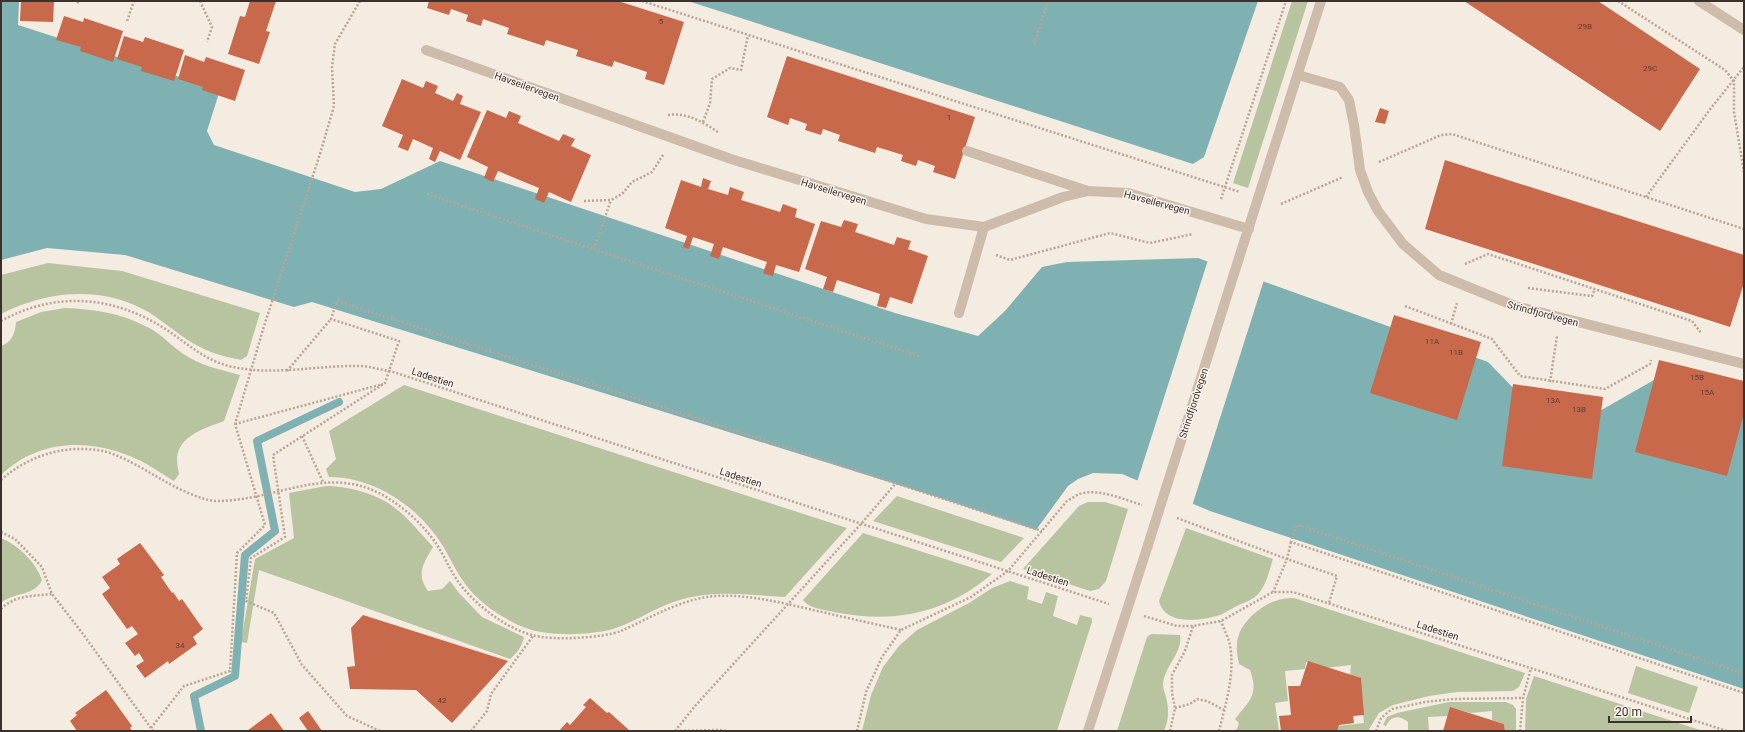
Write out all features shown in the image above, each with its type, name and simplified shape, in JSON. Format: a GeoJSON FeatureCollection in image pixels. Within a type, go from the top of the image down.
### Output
{"type":"FeatureCollection","features":[{"type":"Feature","properties":{"kind":"street","name":"Strindfjordvegen"},"geometry":{"type":"LineString","coordinates":[[1088,731],[1321,1]]}},
{"type":"Feature","properties":{"kind":"street"},"geometry":{"type":"LineString","coordinates":[[1699,1],[1744,30]]}},
{"type":"Feature","properties":{"kind":"street","name":"Havseilervegen"},"geometry":{"type":"LineString","coordinates":[[426,50],[731,159],[926,219],[984,227],[1063,197],[1088,191],[1128,193],[1249,229]]}},
{"type":"Feature","properties":{"kind":"street","name":"Strindfjordvegen"},"geometry":{"type":"LineString","coordinates":[[1298,75],[1340,87],[1349,100],[1360,170],[1368,192],[1378,211],[1403,244],[1439,275],[1515,306],[1744,364]]}},
{"type":"Feature","properties":{"kind":"street"},"geometry":{"type":"LineString","coordinates":[[967,151],[1088,191]]}},
{"type":"Feature","properties":{"kind":"street"},"geometry":{"type":"LineString","coordinates":[[959,313],[984,227]]}},
{"type":"Feature","properties":{"kind":"path"},"geometry":{"type":"LineString","coordinates":[[127,21],[134,1]]}},
{"type":"Feature","properties":{"kind":"path"},"geometry":{"type":"LineString","coordinates":[[200,1],[212,27],[207,42]]}},
{"type":"Feature","properties":{"kind":"path"},"geometry":{"type":"LineString","coordinates":[[151,728],[184,686],[230,671],[237,553],[265,525],[235,424],[265,323],[320,154],[334,106],[332,66],[335,44],[360,1]]}},
{"type":"Feature","properties":{"kind":"path"},"geometry":{"type":"LineString","coordinates":[[642,1],[1244,193]]}},
{"type":"Feature","properties":{"kind":"path"},"geometry":{"type":"LineString","coordinates":[[1034,44],[1048,1]]}},
{"type":"Feature","properties":{"kind":"path"},"geometry":{"type":"LineString","coordinates":[[1221,199],[1286,1]]}},
{"type":"Feature","properties":{"kind":"path"},"geometry":{"type":"LineString","coordinates":[[1618,1],[1725,70],[1734,81],[1734,112],[1744,172]]}},
{"type":"Feature","properties":{"kind":"path"},"geometry":{"type":"LineString","coordinates":[[703,122],[710,103],[712,79],[730,68],[741,70],[748,35]]}},
{"type":"Feature","properties":{"kind":"path"},"geometry":{"type":"LineString","coordinates":[[1646,197],[1711,108],[1744,67]]}},
{"type":"Feature","properties":{"kind":"path"},"geometry":{"type":"LineString","coordinates":[[1281,204],[1441,135],[1452,134],[1744,229]]}},
{"type":"Feature","properties":{"kind":"path"},"geometry":{"type":"LineString","coordinates":[[584,201],[611,200],[622,194],[632,182],[652,172],[673,138]]}},
{"type":"Feature","properties":{"kind":"path"},"geometry":{"type":"LineString","coordinates":[[427,194],[920,357]]}},
{"type":"Feature","properties":{"kind":"path"},"geometry":{"type":"LineString","coordinates":[[594,249],[611,200]]}},
{"type":"Feature","properties":{"kind":"path"},"geometry":{"type":"LineString","coordinates":[[978,249],[1010,260],[1110,233],[1150,243],[1196,233]]}},
{"type":"Feature","properties":{"kind":"path"},"geometry":{"type":"LineString","coordinates":[[1439,275],[1488,254],[1692,321],[1719,358]]}},
{"type":"Feature","properties":{"kind":"path"},"geometry":{"type":"LineString","coordinates":[[1515,306],[1523,287],[1592,296],[1595,289]]}},
{"type":"Feature","properties":{"kind":"path","name":"Ladestien"},"geometry":{"type":"LineString","coordinates":[[1,322],[36,307],[64,301],[91,301],[110,304],[150,320],[198,353],[213,361],[233,367],[286,371],[362,366],[390,372],[1115,606]]}},
{"type":"Feature","properties":{"kind":"path"},"geometry":{"type":"LineString","coordinates":[[286,371],[331,319],[337,302],[1042,531]]}},
{"type":"Feature","properties":{"kind":"path"},"geometry":{"type":"LineString","coordinates":[[1405,306],[1492,339],[1520,376],[1550,382],[1605,389],[1650,364],[1655,342]]}},
{"type":"Feature","properties":{"kind":"path"},"geometry":{"type":"LineString","coordinates":[[1550,382],[1560,318]]}},
{"type":"Feature","properties":{"kind":"path"},"geometry":{"type":"LineString","coordinates":[[331,319],[399,341],[390,372],[386,383],[273,455],[285,537],[251,558],[246,601],[274,613],[302,665],[347,716],[380,731]]}},
{"type":"Feature","properties":{"kind":"path"},"geometry":{"type":"LineString","coordinates":[[235,424],[386,383]]}},
{"type":"Feature","properties":{"kind":"path"},"geometry":{"type":"LineString","coordinates":[[302,436],[323,482]]}},
{"type":"Feature","properties":{"kind":"path"},"geometry":{"type":"LineString","coordinates":[[1,480],[14,468],[39,456],[72,448],[104,452],[131,462],[178,489],[214,501],[257,496],[279,490],[323,482],[339,482],[364,486],[391,500],[416,521],[436,543],[462,587],[485,610],[509,625],[533,636],[558,638],[588,637],[619,632],[654,614],[682,603],[714,596],[752,597],[901,630]]}},
{"type":"Feature","properties":{"kind":"path"},"geometry":{"type":"LineString","coordinates":[[675,731],[695,706],[861,524],[896,483]]}},
{"type":"Feature","properties":{"kind":"path"},"geometry":{"type":"LineString","coordinates":[[857,731],[866,692],[882,657],[901,630],[971,597],[1008,571],[1068,501],[1078,495],[1091,492],[1123,499]]}},
{"type":"Feature","properties":{"kind":"path"},"geometry":{"type":"LineString","coordinates":[[1190,522],[1287,559],[1337,576],[1329,603]]}},
{"type":"Feature","properties":{"kind":"path"},"geometry":{"type":"LineString","coordinates":[[1273,592],[1287,559],[1297,525],[1744,674]]}},
{"type":"Feature","properties":{"kind":"path"},"geometry":{"type":"LineString","coordinates":[[1,532],[15,539],[42,567],[52,594],[83,634],[153,731]]}},
{"type":"Feature","properties":{"kind":"path"},"geometry":{"type":"LineString","coordinates":[[1291,542],[1744,693]]}},
{"type":"Feature","properties":{"kind":"path","name":"Ladestien"},"geometry":{"type":"LineString","coordinates":[[1147,617],[1177,626],[1193,626],[1221,622],[1273,592],[1293,592],[1727,731]]}},
{"type":"Feature","properties":{"kind":"path"},"geometry":{"type":"LineString","coordinates":[[1,609],[10,601],[29,596],[52,594]]}},
{"type":"Feature","properties":{"kind":"path"},"geometry":{"type":"LineString","coordinates":[[1219,731],[1228,695],[1232,666],[1230,644],[1221,622]]}},
{"type":"Feature","properties":{"kind":"path"},"geometry":{"type":"LineString","coordinates":[[1170,731],[1175,708],[1172,693],[1172,675],[1185,651],[1193,626]]}},
{"type":"Feature","properties":{"kind":"path"},"geometry":{"type":"LineString","coordinates":[[471,731],[487,711],[491,694],[533,636]]}},
{"type":"Feature","properties":{"kind":"path"},"geometry":{"type":"LineString","coordinates":[[1520,731],[1523,698],[1531,668]]}},
{"type":"Feature","properties":{"kind":"path"},"geometry":{"type":"LineString","coordinates":[[1376,731],[1381,718],[1392,709],[1425,702],[1453,699],[1523,698]]}},
{"type":"Feature","properties":{"kind":"path"},"geometry":{"type":"LineString","coordinates":[[1175,708],[1190,704],[1197,699],[1207,701],[1224,710]]}},
{"type":"Feature","properties":{"kind":"path"},"geometry":{"type":"LineString","coordinates":[[675,731],[728,731]]}},
{"type":"Feature","properties":{"kind":"green space"},"geometry":{"type":"Polygon","coordinates":[[[1292,1],[1308,1],[1248,188],[1233,183],[1292,1]]]}},
{"type":"Feature","properties":{"kind":"green space"},"geometry":{"type":"Polygon","coordinates":[[[48,263],[122,271],[260,313],[247,356],[241,360],[210,352],[193,343],[150,313],[132,304],[114,298],[76,294],[56,296],[37,300],[1,314],[1,275],[48,263]]]}},
{"type":"Feature","properties":{"kind":"green space"},"geometry":{"type":"Polygon","coordinates":[[[65,308],[106,312],[126,318],[151,329],[184,355],[202,364],[240,375],[224,421],[194,434],[188,438],[179,450],[177,458],[179,474],[174,481],[132,457],[115,451],[80,445],[47,449],[31,455],[15,463],[1,475],[1,346],[8,342],[12,337],[16,322],[41,312],[65,308]]]}},
{"type":"Feature","properties":{"kind":"green space"},"geometry":{"type":"Polygon","coordinates":[[[404,385],[847,528],[785,597],[734,594],[697,596],[674,602],[616,628],[598,632],[554,634],[536,631],[507,619],[479,600],[462,580],[441,543],[420,517],[407,506],[378,488],[362,482],[346,478],[329,477],[326,469],[336,459],[329,431],[404,385]]]}},
{"type":"Feature","properties":{"kind":"green space"},"geometry":{"type":"Polygon","coordinates":[[[326,486],[342,487],[368,494],[391,505],[402,514],[433,547],[422,569],[422,579],[428,591],[442,589],[450,581],[459,593],[482,617],[524,637],[521,647],[517,652],[510,659],[259,570],[247,643],[241,642],[255,559],[294,538],[289,493],[326,486]]]}},
{"type":"Feature","properties":{"kind":"green space"},"geometry":{"type":"Polygon","coordinates":[[[897,496],[1024,538],[1001,562],[873,521],[897,496]]]}},
{"type":"Feature","properties":{"kind":"green space"},"geometry":{"type":"Polygon","coordinates":[[[1088,502],[1105,502],[1128,509],[1106,581],[1099,589],[1090,591],[1023,569],[1079,506],[1088,502]]]}},
{"type":"Feature","properties":{"kind":"green space"},"geometry":{"type":"Polygon","coordinates":[[[1186,528],[1273,559],[1267,579],[1259,593],[1250,600],[1220,615],[1212,617],[1184,620],[1168,615],[1159,601],[1186,528]]]}},
{"type":"Feature","properties":{"kind":"green space"},"geometry":{"type":"Polygon","coordinates":[[[863,533],[992,574],[974,588],[937,607],[898,616],[877,617],[834,612],[817,608],[806,603],[803,600],[863,533]]]}},
{"type":"Feature","properties":{"kind":"green space"},"geometry":{"type":"Polygon","coordinates":[[[1,538],[14,545],[31,560],[42,580],[34,589],[12,597],[1,603],[1,538]]]}},
{"type":"Feature","properties":{"kind":"green space"},"geometry":{"type":"Polygon","coordinates":[[[1010,581],[1029,587],[1027,599],[1042,604],[1046,592],[1058,596],[1053,616],[1077,625],[1080,615],[1092,618],[1057,731],[862,731],[871,695],[883,667],[899,646],[917,630],[969,603],[992,588],[1010,581]]]}},
{"type":"Feature","properties":{"kind":"green space"},"geometry":{"type":"Polygon","coordinates":[[[1294,598],[1525,673],[1519,687],[1513,691],[1457,692],[1429,696],[1393,705],[1379,713],[1368,731],[1336,731],[1337,726],[1364,723],[1359,679],[1350,676],[1351,665],[1325,668],[1306,662],[1305,669],[1285,671],[1288,701],[1275,703],[1279,731],[1232,731],[1237,729],[1239,723],[1235,719],[1252,697],[1254,686],[1250,670],[1239,664],[1237,647],[1238,637],[1241,630],[1252,616],[1267,605],[1274,601],[1294,598]]]}},
{"type":"Feature","properties":{"kind":"green space"},"geometry":{"type":"Polygon","coordinates":[[[1151,634],[1180,635],[1179,648],[1164,678],[1163,685],[1168,710],[1166,727],[1164,731],[1117,731],[1147,637],[1151,634]]]}},
{"type":"Feature","properties":{"kind":"green space"},"geometry":{"type":"Polygon","coordinates":[[[1636,666],[1698,687],[1689,713],[1628,693],[1636,666]]]}},
{"type":"Feature","properties":{"kind":"green space"},"geometry":{"type":"Polygon","coordinates":[[[1534,676],[1703,731],[1525,731],[1526,699],[1534,676]]]}},
{"type":"Feature","properties":{"kind":"green space"},"geometry":{"type":"Polygon","coordinates":[[[1449,702],[1506,702],[1513,705],[1516,709],[1516,731],[1505,731],[1504,724],[1492,720],[1492,711],[1471,713],[1451,708],[1448,716],[1428,717],[1429,731],[1408,731],[1408,722],[1399,717],[1390,720],[1386,726],[1383,725],[1387,717],[1397,713],[1449,702]]]}},
{"type":"Feature","properties":{"kind":"water"},"geometry":{"type":"Polygon","coordinates":[[[1,1],[19,1],[18,25],[220,90],[207,131],[214,145],[355,192],[381,189],[440,161],[895,313],[978,336],[1005,311],[1042,267],[1067,262],[1198,258],[1488,362],[1524,399],[1598,412],[1661,376],[1744,401],[1744,689],[1210,511],[1122,474],[1093,473],[1078,479],[1068,486],[1036,530],[934,496],[312,302],[294,307],[125,255],[47,248],[1,260],[1,1]]]}},
{"type":"Feature","properties":{"kind":"water"},"geometry":{"type":"Polygon","coordinates":[[[688,1],[1258,1],[1204,157],[1193,164],[688,1]]]}},
{"type":"Feature","properties":{"kind":"pier"},"geometry":{"type":"Polygon","coordinates":[[[1208,260],[1264,280],[1192,506],[1137,482],[1208,260]]]}},
{"type":"Feature","properties":{"kind":"building"},"geometry":{"type":"Polygon","coordinates":[[[21,1],[54,1],[53,22],[20,21],[21,1]]]}},
{"type":"Feature","properties":{"kind":"building"},"geometry":{"type":"Polygon","coordinates":[[[250,1],[276,1],[266,31],[270,32],[259,64],[228,54],[240,16],[245,17],[250,1]]]}},
{"type":"Feature","properties":{"kind":"building"},"geometry":{"type":"Polygon","coordinates":[[[429,1],[618,1],[684,22],[664,85],[645,79],[647,72],[614,61],[612,67],[576,56],[578,50],[546,40],[544,46],[507,34],[509,28],[483,19],[481,26],[466,21],[468,15],[451,9],[449,15],[427,8],[429,1]]]}},
{"type":"Feature","properties":{"kind":"building"},"geometry":{"type":"Polygon","coordinates":[[[1464,1],[1598,1],[1700,69],[1660,131],[1464,1]]]}},
{"type":"Feature","properties":{"kind":"building"},"geometry":{"type":"Polygon","coordinates":[[[64,16],[83,22],[84,18],[123,31],[113,62],[80,51],[81,47],[56,40],[64,16]]]}},
{"type":"Feature","properties":{"kind":"building"},"geometry":{"type":"Polygon","coordinates":[[[124,36],[143,42],[145,37],[184,50],[174,81],[141,71],[142,67],[117,59],[124,36]]]}},
{"type":"Feature","properties":{"kind":"building"},"geometry":{"type":"Polygon","coordinates":[[[185,55],[204,62],[206,57],[245,70],[235,101],[202,90],[203,87],[178,79],[185,55]]]}},
{"type":"Feature","properties":{"kind":"building"},"geometry":{"type":"Polygon","coordinates":[[[787,56],[975,117],[955,179],[933,172],[935,166],[918,160],[916,166],[901,161],[903,155],[877,147],[875,153],[838,141],[840,135],[823,129],[821,135],[805,130],[807,124],[790,118],[788,125],[767,117],[787,56]]]}},
{"type":"Feature","properties":{"kind":"building"},"geometry":{"type":"Polygon","coordinates":[[[402,79],[423,88],[426,81],[438,86],[435,93],[453,101],[457,93],[463,96],[460,104],[481,112],[460,160],[440,151],[435,162],[429,159],[433,148],[413,139],[408,151],[398,147],[403,135],[382,126],[402,79]]]}},
{"type":"Feature","properties":{"kind":"building"},"geometry":{"type":"Polygon","coordinates":[[[1380,108],[1389,111],[1385,124],[1375,122],[1380,108]]]}},
{"type":"Feature","properties":{"kind":"building"},"geometry":{"type":"Polygon","coordinates":[[[487,110],[506,118],[509,111],[521,116],[518,123],[559,141],[563,134],[575,139],[571,146],[591,155],[571,202],[549,192],[544,203],[535,199],[539,188],[498,171],[493,182],[484,178],[488,167],[467,157],[487,110]]]}},
{"type":"Feature","properties":{"kind":"building"},"geometry":{"type":"Polygon","coordinates":[[[1445,160],[1744,255],[1744,283],[1730,327],[1425,229],[1445,160]]]}},
{"type":"Feature","properties":{"kind":"building"},"geometry":{"type":"Polygon","coordinates":[[[703,178],[711,181],[708,189],[728,195],[730,187],[744,192],[741,200],[780,212],[783,204],[797,209],[795,217],[815,224],[799,272],[776,265],[773,276],[768,275],[763,273],[767,262],[723,247],[719,259],[710,256],[714,244],[693,237],[689,249],[683,247],[687,236],[665,228],[681,180],[701,187],[703,178]]]}},
{"type":"Feature","properties":{"kind":"building"},"geometry":{"type":"Polygon","coordinates":[[[844,220],[858,224],[855,232],[894,245],[897,237],[911,241],[908,249],[928,256],[912,304],[890,297],[886,308],[877,306],[880,294],[837,280],[833,292],[823,289],[827,277],[805,269],[821,221],[841,227],[844,220]]]}},
{"type":"Feature","properties":{"kind":"building"},"geometry":{"type":"Polygon","coordinates":[[[1394,315],[1481,342],[1457,420],[1370,393],[1394,315]]]}},
{"type":"Feature","properties":{"kind":"building"},"geometry":{"type":"Polygon","coordinates":[[[1659,360],[1744,381],[1744,413],[1727,476],[1635,452],[1659,360]]]}},
{"type":"Feature","properties":{"kind":"building"},"geometry":{"type":"Polygon","coordinates":[[[1513,384],[1603,397],[1592,479],[1502,466],[1513,384]]]}},
{"type":"Feature","properties":{"kind":"building"},"geometry":{"type":"Polygon","coordinates":[[[140,543],[164,575],[161,577],[172,593],[173,592],[179,601],[182,599],[203,629],[193,637],[197,644],[169,664],[168,661],[145,678],[136,666],[144,661],[139,653],[135,656],[125,643],[138,634],[132,626],[127,629],[102,594],[110,588],[102,577],[120,564],[117,559],[140,543]]]}},
{"type":"Feature","properties":{"kind":"building"},"geometry":{"type":"Polygon","coordinates":[[[363,615],[508,661],[452,723],[416,690],[350,689],[347,667],[355,666],[351,628],[363,615]]]}},
{"type":"Feature","properties":{"kind":"building"},"geometry":{"type":"Polygon","coordinates":[[[1308,661],[1361,678],[1364,715],[1353,716],[1354,723],[1339,725],[1337,731],[1281,731],[1279,716],[1291,715],[1288,686],[1300,686],[1308,661]]]}},
{"type":"Feature","properties":{"kind":"building"},"geometry":{"type":"Polygon","coordinates":[[[106,690],[132,726],[130,728],[132,731],[77,731],[70,721],[77,715],[75,713],[106,690]]]}},
{"type":"Feature","properties":{"kind":"building"},"geometry":{"type":"Polygon","coordinates":[[[590,698],[607,713],[609,712],[630,731],[559,731],[567,722],[570,725],[586,707],[583,705],[590,698]]]}},
{"type":"Feature","properties":{"kind":"building"},"geometry":{"type":"Polygon","coordinates":[[[1450,707],[1504,724],[1505,731],[1443,731],[1450,707]]]}},
{"type":"Feature","properties":{"kind":"building"},"geometry":{"type":"Polygon","coordinates":[[[308,711],[322,731],[308,731],[299,718],[308,711]]]}},
{"type":"Feature","properties":{"kind":"building"},"geometry":{"type":"Polygon","coordinates":[[[271,713],[284,731],[247,731],[271,713]]]}},
{"type":"Feature","properties":{"kind":"waterway"},"geometry":{"type":"LineString","coordinates":[[201,731],[194,696],[235,676],[245,555],[275,531],[257,441],[339,402]]}}]}
